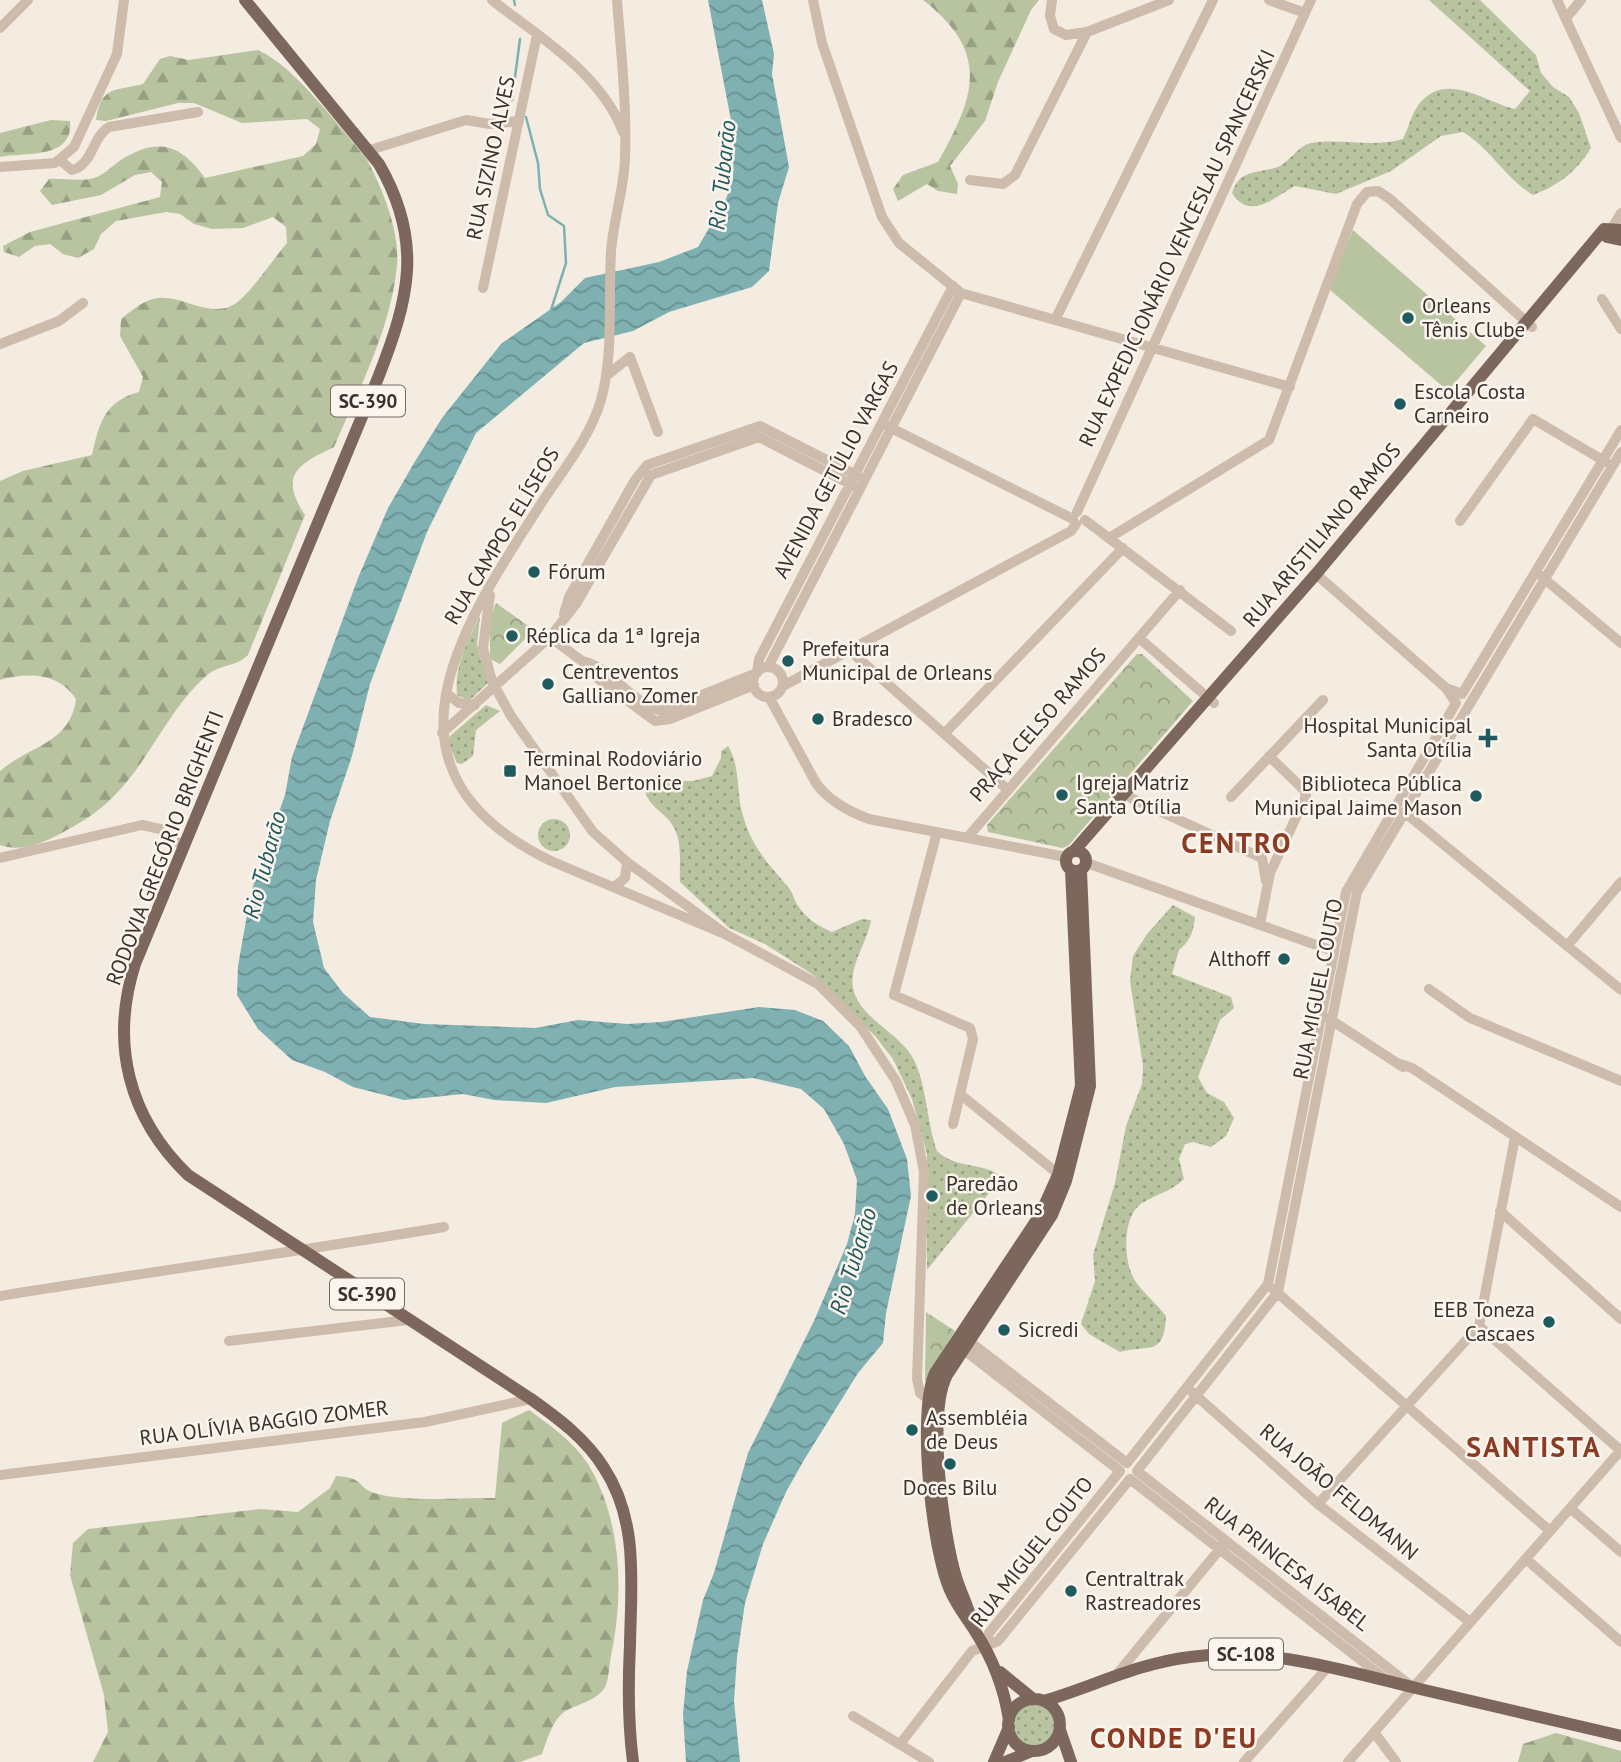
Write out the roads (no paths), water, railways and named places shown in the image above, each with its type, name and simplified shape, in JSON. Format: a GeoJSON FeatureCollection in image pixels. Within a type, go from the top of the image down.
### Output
{"type":"FeatureCollection","features":[{"type":"Feature","properties":{"kind":"main road","name":"RODOVIA GREGÓRIO BRIGHENTI"},"geometry":{"type":"LineString","coordinates":[[246,0],[370,150],[395,193],[406,228],[409,259],[401,313],[378,378],[183,846],[127,991],[122,1039],[128,1078],[142,1116],[174,1161],[202,1186],[531,1399],[569,1427],[593,1452],[613,1484],[624,1513],[633,1564],[628,1691],[633,1762]]}},
{"type":"Feature","properties":{"kind":"main road","name":"RUA ARISTILIANO RAMOS"},"geometry":{"type":"LineString","coordinates":[[1077,861],[1211,700],[1319,577],[1572,273],[1613,232]]}},
{"type":"Feature","properties":{"kind":"main road"},"geometry":{"type":"LineString","coordinates":[[1613,232],[1621,240]]}},
{"type":"Feature","properties":{"kind":"main road","name":"RUA ARISTILIANO RAMOS"},"geometry":{"type":"LineString","coordinates":[[1077,861],[1211,700]]}},
{"type":"Feature","properties":{"kind":"main road"},"geometry":{"type":"LineString","coordinates":[[1069,1762],[1016,1743],[995,1667],[974,1628],[962,1616],[950,1589],[937,1488],[933,1400],[935,1373],[962,1342],[1062,1178],[1081,1086],[1083,1019],[1077,861]]}},
{"type":"Feature","properties":{"kind":"main road","name":"SC-108"},"geometry":{"type":"LineString","coordinates":[[1038,1700],[1082,1690],[1118,1673],[1157,1662],[1212,1654],[1268,1656],[1328,1667],[1621,1736]]}},
{"type":"Feature","properties":{"kind":"main road"},"geometry":{"type":"LineString","coordinates":[[995,1667],[1015,1688],[1055,1710],[1069,1762]]}},
{"type":"Feature","properties":{"kind":"main road","name":"SC-108"},"geometry":{"type":"LineString","coordinates":[[1060,1727],[1067,1707],[1082,1690]]}},
{"type":"Feature","properties":{"kind":"main road"},"geometry":{"type":"LineString","coordinates":[[994,1762],[1017,1705],[1038,1700]]}},
{"type":"Feature","properties":{"kind":"main road"},"geometry":{"type":"LineString","coordinates":[[1005,1762],[1053,1743],[1060,1727]]}},
{"type":"Feature","properties":{"kind":"street"},"geometry":{"type":"LineString","coordinates":[[0,28],[28,0]]}},
{"type":"Feature","properties":{"kind":"street"},"geometry":{"type":"LineString","coordinates":[[0,167],[61,160],[80,137],[117,54],[124,0]]}},
{"type":"Feature","properties":{"kind":"street"},"geometry":{"type":"LineString","coordinates":[[492,0],[576,68],[602,95],[618,120],[625,138]]}},
{"type":"Feature","properties":{"kind":"street","name":"RUA CAMPOS ELÍSEOS"},"geometry":{"type":"LineString","coordinates":[[614,887],[539,855],[508,834],[464,791],[446,757],[442,733],[446,693],[460,642],[590,427],[606,370],[611,250],[624,177],[625,138],[617,0]]}},
{"type":"Feature","properties":{"kind":"street"},"geometry":{"type":"LineString","coordinates":[[813,0],[826,55],[887,227],[908,251],[957,289],[1290,387]]}},
{"type":"Feature","properties":{"kind":"street"},"geometry":{"type":"LineString","coordinates":[[1052,0],[1050,16],[1054,29],[1066,34],[1087,32],[1169,0]]}},
{"type":"Feature","properties":{"kind":"street"},"geometry":{"type":"LineString","coordinates":[[1055,320],[1213,0]]}},
{"type":"Feature","properties":{"kind":"street"},"geometry":{"type":"LineString","coordinates":[[1269,0],[1305,13]]}},
{"type":"Feature","properties":{"kind":"street","name":"RUA EXPEDICIONÁRIO VENCESLAU SPANCERSKI"},"geometry":{"type":"LineString","coordinates":[[783,686],[1071,531],[1311,0]]}},
{"type":"Feature","properties":{"kind":"street"},"geometry":{"type":"LineString","coordinates":[[1558,0],[1621,138]]}},
{"type":"Feature","properties":{"kind":"street"},"geometry":{"type":"LineString","coordinates":[[1567,18],[1581,0]]}},
{"type":"Feature","properties":{"kind":"street"},"geometry":{"type":"LineString","coordinates":[[970,180],[1003,184],[1015,174],[1087,32]]}},
{"type":"Feature","properties":{"kind":"street","name":"RUA SIZINO ALVES"},"geometry":{"type":"LineString","coordinates":[[483,288],[537,36]]}},
{"type":"Feature","properties":{"kind":"street"},"geometry":{"type":"LineString","coordinates":[[61,160],[67,168],[77,169],[89,157],[102,131],[109,127],[198,112]]}},
{"type":"Feature","properties":{"kind":"street"},"geometry":{"type":"LineString","coordinates":[[370,150],[466,120],[495,124],[519,121]]}},
{"type":"Feature","properties":{"kind":"street"},"geometry":{"type":"LineString","coordinates":[[1109,538],[1264,445],[1273,433],[1363,194],[1371,190],[1390,199],[1529,324]]}},
{"type":"Feature","properties":{"kind":"street"},"geometry":{"type":"LineString","coordinates":[[1613,232],[1621,213]]}},
{"type":"Feature","properties":{"kind":"street","name":"AVENIDA GETÚLIO VARGAS"},"geometry":{"type":"LineString","coordinates":[[768,667],[806,581],[957,289]]}},
{"type":"Feature","properties":{"kind":"street"},"geometry":{"type":"LineString","coordinates":[[1602,299],[1621,329]]}},
{"type":"Feature","properties":{"kind":"street"},"geometry":{"type":"LineString","coordinates":[[0,344],[59,321],[83,303]]}},
{"type":"Feature","properties":{"kind":"street"},"geometry":{"type":"LineString","coordinates":[[606,370],[630,357],[658,432]]}},
{"type":"Feature","properties":{"kind":"street"},"geometry":{"type":"LineString","coordinates":[[1461,521],[1532,419],[1613,466]]}},
{"type":"Feature","properties":{"kind":"street"},"geometry":{"type":"LineString","coordinates":[[442,733],[550,638],[562,620],[569,597],[586,577],[639,482],[643,467],[669,463],[733,441],[760,426],[788,446],[857,481]]}},
{"type":"Feature","properties":{"kind":"street"},"geometry":{"type":"LineString","coordinates":[[886,426],[1078,519],[1123,548],[1231,631]]}},
{"type":"Feature","properties":{"kind":"street","name":"RUA MIGUEL COUTO"},"geometry":{"type":"LineString","coordinates":[[1356,881],[1404,812],[1469,704],[1499,644],[1621,430]]}},
{"type":"Feature","properties":{"kind":"street","name":"RUA MIGUEL COUTO"},"geometry":{"type":"LineString","coordinates":[[1540,575],[1621,452]]}},
{"type":"Feature","properties":{"kind":"street"},"geometry":{"type":"LineString","coordinates":[[944,734],[1123,548]]}},
{"type":"Feature","properties":{"kind":"street"},"geometry":{"type":"LineString","coordinates":[[1540,575],[1621,643]]}},
{"type":"Feature","properties":{"kind":"street"},"geometry":{"type":"LineString","coordinates":[[1319,577],[1459,698],[1461,708],[1469,704]]}},
{"type":"Feature","properties":{"kind":"street","name":"AVENIDA GETÚLIO VARGAS"},"geometry":{"type":"LineString","coordinates":[[757,673],[759,659],[806,581]]}},
{"type":"Feature","properties":{"kind":"street"},"geometry":{"type":"LineString","coordinates":[[493,585],[484,620],[483,648],[495,688],[593,832],[627,862],[727,934]]}},
{"type":"Feature","properties":{"kind":"street","name":"PRAÇA CELSO RAMOS"},"geometry":{"type":"LineString","coordinates":[[967,838],[1180,590]]}},
{"type":"Feature","properties":{"kind":"street"},"geometry":{"type":"LineString","coordinates":[[550,638],[582,661],[589,672],[656,715],[670,719],[768,667],[780,673],[783,686],[778,693],[769,697]]}},
{"type":"Feature","properties":{"kind":"street"},"geometry":{"type":"LineString","coordinates":[[1139,638],[1211,700]]}},
{"type":"Feature","properties":{"kind":"street","name":"RUA MIGUEL COUTO"},"geometry":{"type":"LineString","coordinates":[[984,1646],[989,1633],[1238,1321],[1273,1288],[1321,1013],[1354,900],[1356,881],[1459,698],[1499,644]]}},
{"type":"Feature","properties":{"kind":"street"},"geometry":{"type":"LineString","coordinates":[[849,650],[1008,790]]}},
{"type":"Feature","properties":{"kind":"street"},"geometry":{"type":"LineString","coordinates":[[757,673],[754,685],[758,692],[769,697],[816,783],[826,794],[869,819],[1077,861],[1338,952]]}},
{"type":"Feature","properties":{"kind":"street"},"geometry":{"type":"LineString","coordinates":[[716,695],[754,685]]}},
{"type":"Feature","properties":{"kind":"street"},"geometry":{"type":"LineString","coordinates":[[446,693],[459,703],[475,705]]}},
{"type":"Feature","properties":{"kind":"street"},"geometry":{"type":"LineString","coordinates":[[1231,797],[1323,700]]}},
{"type":"Feature","properties":{"kind":"street"},"geometry":{"type":"LineString","coordinates":[[1260,925],[1267,885],[1306,794],[1269,756]]}},
{"type":"Feature","properties":{"kind":"street"},"geometry":{"type":"LineString","coordinates":[[1131,798],[1262,858],[1267,885]]}},
{"type":"Feature","properties":{"kind":"street"},"geometry":{"type":"LineString","coordinates":[[1404,812],[1621,990]]}},
{"type":"Feature","properties":{"kind":"street"},"geometry":{"type":"LineString","coordinates":[[0,859],[142,825],[160,829],[183,846]]}},
{"type":"Feature","properties":{"kind":"street"},"geometry":{"type":"LineString","coordinates":[[937,832],[894,995],[970,1028],[973,1039],[953,1124]]}},
{"type":"Feature","properties":{"kind":"street"},"geometry":{"type":"LineString","coordinates":[[627,862],[625,878],[614,887],[727,934],[803,974],[833,997],[872,1041],[908,1104],[920,1145],[924,1172],[917,1379],[920,1393],[933,1400]]}},
{"type":"Feature","properties":{"kind":"street"},"geometry":{"type":"LineString","coordinates":[[1567,946],[1621,881]]}},
{"type":"Feature","properties":{"kind":"street","name":"RUA MIGUEL COUTO"},"geometry":{"type":"LineString","coordinates":[[984,1646],[998,1641],[1072,1551],[1248,1330],[1273,1288],[1330,1020],[1338,952]]}},
{"type":"Feature","properties":{"kind":"street"},"geometry":{"type":"LineString","coordinates":[[1429,989],[1471,1018],[1621,1081]]}},
{"type":"Feature","properties":{"kind":"street"},"geometry":{"type":"LineString","coordinates":[[1321,1013],[1400,1064],[1412,1068],[1621,1207]]}},
{"type":"Feature","properties":{"kind":"street"},"geometry":{"type":"LineString","coordinates":[[960,1094],[1062,1178]]}},
{"type":"Feature","properties":{"kind":"street"},"geometry":{"type":"LineString","coordinates":[[1318,1504],[1479,1326],[1515,1137]]}},
{"type":"Feature","properties":{"kind":"street"},"geometry":{"type":"LineString","coordinates":[[1500,1211],[1621,1319]]}},
{"type":"Feature","properties":{"kind":"street"},"geometry":{"type":"LineString","coordinates":[[0,1296],[444,1227]]}},
{"type":"Feature","properties":{"kind":"street"},"geometry":{"type":"LineString","coordinates":[[1273,1288],[1550,1531]]}},
{"type":"Feature","properties":{"kind":"street"},"geometry":{"type":"LineString","coordinates":[[229,1341],[408,1320]]}},
{"type":"Feature","properties":{"kind":"street"},"geometry":{"type":"LineString","coordinates":[[1238,1321],[1248,1330]]}},
{"type":"Feature","properties":{"kind":"street"},"geometry":{"type":"LineString","coordinates":[[1348,1762],[1621,1450],[1479,1326]]}},
{"type":"Feature","properties":{"kind":"street"},"geometry":{"type":"LineString","coordinates":[[962,1342],[1124,1467]]}},
{"type":"Feature","properties":{"kind":"street","name":"RUA JOÃO FELDMANN"},"geometry":{"type":"LineString","coordinates":[[1186,1387],[1318,1504],[1470,1622]]}},
{"type":"Feature","properties":{"kind":"street","name":"RUA OLÍVIA BAGGIO ZOMER"},"geometry":{"type":"LineString","coordinates":[[0,1475],[425,1422],[531,1399]]}},
{"type":"Feature","properties":{"kind":"street","name":"RUA PRINCESA ISABEL"},"geometry":{"type":"LineString","coordinates":[[1124,1467],[1132,1464],[1133,1475],[1413,1687]]}},
{"type":"Feature","properties":{"kind":"street"},"geometry":{"type":"LineString","coordinates":[[1093,1505],[1102,1513]]}},
{"type":"Feature","properties":{"kind":"street"},"geometry":{"type":"LineString","coordinates":[[1570,1508],[1621,1552]]}},
{"type":"Feature","properties":{"kind":"street"},"geometry":{"type":"LineString","coordinates":[[1063,1542],[1072,1551]]}},
{"type":"Feature","properties":{"kind":"street"},"geometry":{"type":"LineString","coordinates":[[1118,1673],[1223,1545]]}},
{"type":"Feature","properties":{"kind":"street","name":"RUA PRINCESA ISABEL"},"geometry":{"type":"LineString","coordinates":[[1223,1545],[1388,1681]]}},
{"type":"Feature","properties":{"kind":"street"},"geometry":{"type":"LineString","coordinates":[[1526,1559],[1621,1642]]}},
{"type":"Feature","properties":{"kind":"street"},"geometry":{"type":"LineString","coordinates":[[900,1744],[972,1651],[984,1646]]}},
{"type":"Feature","properties":{"kind":"street"},"geometry":{"type":"LineString","coordinates":[[1244,1762],[1328,1667]]}},
{"type":"Feature","properties":{"kind":"street"},"geometry":{"type":"LineString","coordinates":[[853,1716],[929,1762]]}},
{"type":"Feature","properties":{"kind":"street"},"geometry":{"type":"LineString","coordinates":[[1374,1732],[1396,1762]]}},
{"type":"Feature","properties":{"kind":"water","name":"Rio Tubarão"},"geometry":{"type":"Polygon","coordinates":[[[708,0],[762,0],[774,54],[772,74],[789,167],[778,203],[769,271],[752,287],[669,312],[633,331],[584,343],[476,433],[427,532],[370,684],[352,756],[330,821],[316,880],[313,922],[324,968],[343,993],[370,1017],[424,1024],[535,1028],[578,1020],[627,1024],[661,1022],[759,1007],[795,1010],[823,1021],[849,1046],[865,1076],[888,1109],[907,1159],[911,1196],[886,1313],[883,1343],[858,1373],[804,1460],[786,1492],[763,1544],[745,1603],[737,1657],[734,1701],[740,1762],[686,1762],[683,1714],[687,1671],[703,1600],[714,1573],[748,1453],[814,1321],[847,1244],[855,1214],[857,1180],[844,1144],[824,1109],[801,1089],[753,1078],[615,1087],[546,1103],[494,1100],[463,1094],[404,1100],[353,1087],[325,1072],[292,1060],[258,1029],[237,995],[238,966],[251,892],[285,795],[292,757],[358,578],[388,508],[414,463],[442,418],[501,344],[561,302],[585,278],[659,262],[698,247],[726,199],[733,180],[734,136],[708,0]]]}},
{"type":"Feature","properties":{"kind":"waterway"},"geometry":{"type":"LineString","coordinates":[[514,0],[515,5]]}},
{"type":"Feature","properties":{"kind":"waterway"},"geometry":{"type":"LineString","coordinates":[[512,100],[520,39]]}},
{"type":"Feature","properties":{"kind":"waterway"},"geometry":{"type":"LineString","coordinates":[[526,117],[538,163],[540,189],[548,215],[564,226],[566,263],[551,310]]}},
{"type":"Feature","properties":{"kind":"place","name":"Orleans Tênis Clube"},"geometry":{"type":"Point","coordinates":[1408,318]}},
{"type":"Feature","properties":{"kind":"place","name":"Escola Costa Carneiro"},"geometry":{"type":"Point","coordinates":[1400,404]}},
{"type":"Feature","properties":{"kind":"place","name":"Fórum"},"geometry":{"type":"Point","coordinates":[534,572]}},
{"type":"Feature","properties":{"kind":"place","name":"Réplica da 1ª Igreja"},"geometry":{"type":"Point","coordinates":[512,636]}},
{"type":"Feature","properties":{"kind":"place","name":"Prefeitura Municipal de Orleans"},"geometry":{"type":"Point","coordinates":[788,661]}},
{"type":"Feature","properties":{"kind":"place","name":"Centreventos Galliano Zomer"},"geometry":{"type":"Point","coordinates":[548,684]}},
{"type":"Feature","properties":{"kind":"place","name":"Bradesco"},"geometry":{"type":"Point","coordinates":[818,719]}},
{"type":"Feature","properties":{"kind":"place","name":"Hospital Municipal Santa Otília"},"geometry":{"type":"Point","coordinates":[1488,738]}},
{"type":"Feature","properties":{"kind":"place","name":"Terminal Rodoviário Manoel Bertonice"},"geometry":{"type":"Point","coordinates":[510,771]}},
{"type":"Feature","properties":{"kind":"place","name":"Igreja Matriz Santa Otília"},"geometry":{"type":"Point","coordinates":[1062,795]}},
{"type":"Feature","properties":{"kind":"place","name":"Biblioteca Pública Municipal Jaime Mason"},"geometry":{"type":"Point","coordinates":[1476,796]}},
{"type":"Feature","properties":{"kind":"place","name":"Althoff"},"geometry":{"type":"Point","coordinates":[1284,959]}},
{"type":"Feature","properties":{"kind":"place","name":"Paredão de Orleans"},"geometry":{"type":"Point","coordinates":[932,1196]}},
{"type":"Feature","properties":{"kind":"place","name":"EEB Toneza Cascaes"},"geometry":{"type":"Point","coordinates":[1549,1322]}},
{"type":"Feature","properties":{"kind":"place","name":"Sicredi"},"geometry":{"type":"Point","coordinates":[1004,1330]}},
{"type":"Feature","properties":{"kind":"place","name":"Assembléia de Deus"},"geometry":{"type":"Point","coordinates":[912,1430]}},
{"type":"Feature","properties":{"kind":"place","name":"Doces Bilu"},"geometry":{"type":"Point","coordinates":[950,1464]}},
{"type":"Feature","properties":{"kind":"place","name":"Centraltrak Rastreadores"},"geometry":{"type":"Point","coordinates":[1071,1591]}},
{"type":"Feature","properties":{"kind":"district","name":"CENTRO"},"geometry":{"type":"Point","coordinates":[1237,843]}},
{"type":"Feature","properties":{"kind":"district","name":"SANTISTA"},"geometry":{"type":"Point","coordinates":[1534,1447]}},
{"type":"Feature","properties":{"kind":"district","name":"CONDE D'EU"},"geometry":{"type":"Point","coordinates":[1174,1738]}}]}
